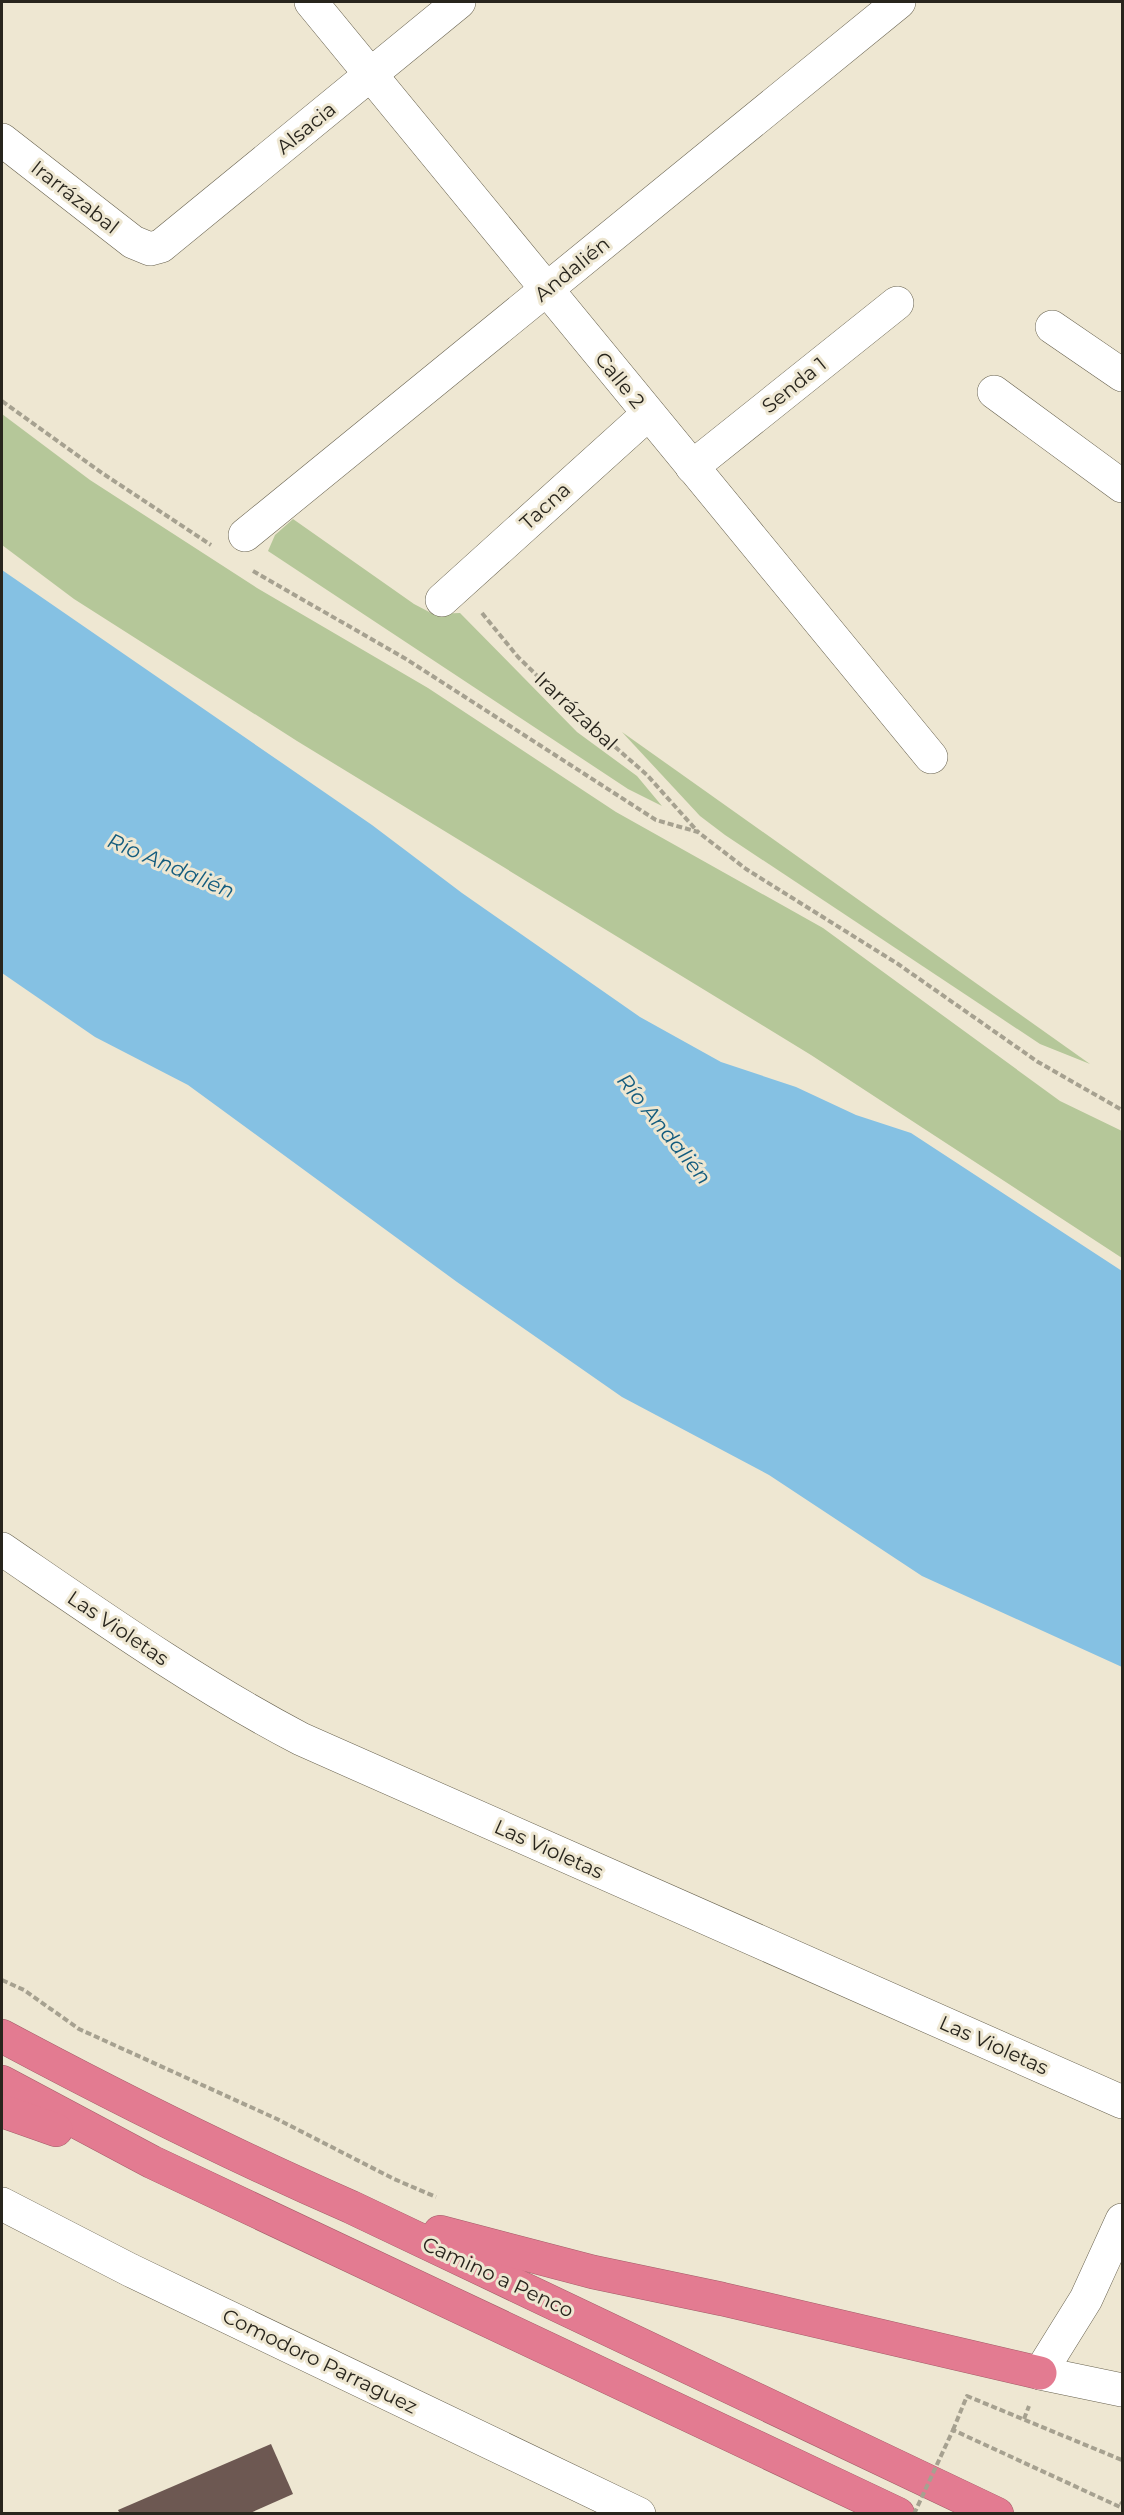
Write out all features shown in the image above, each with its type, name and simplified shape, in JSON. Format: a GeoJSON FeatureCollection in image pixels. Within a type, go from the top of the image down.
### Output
{"type":"FeatureCollection","features":[{"type":"Feature","properties":{"kind":"highway","name":"Camino a Penco"},"geometry":{"type":"LineString","coordinates":[[2,2036],[171,2124],[262,2168],[351,2207],[997,2514]]}},
{"type":"Feature","properties":{"kind":"highway"},"geometry":{"type":"LineString","coordinates":[[2,2082],[152,2162],[898,2514]]}},
{"type":"Feature","properties":{"kind":"highway"},"geometry":{"type":"LineString","coordinates":[[2,2111],[152,2162]]}},
{"type":"Feature","properties":{"kind":"highway"},"geometry":{"type":"LineString","coordinates":[[351,2207],[533,2258],[1040,2373]]}},
{"type":"Feature","properties":{"kind":"street","name":"Calle 2"},"geometry":{"type":"LineString","coordinates":[[311,2],[931,757]]}},
{"type":"Feature","properties":{"kind":"street","name":"Alsacia"},"geometry":{"type":"LineString","coordinates":[[150,249],[171,240],[459,2]]}},
{"type":"Feature","properties":{"kind":"street","name":"Andalién"},"geometry":{"type":"LineString","coordinates":[[245,550],[546,290],[899,2]]}},
{"type":"Feature","properties":{"kind":"street","name":"Irarrázabal"},"geometry":{"type":"LineString","coordinates":[[2,140],[133,242],[150,249]]}},
{"type":"Feature","properties":{"kind":"street","name":"Senda 1"},"geometry":{"type":"LineString","coordinates":[[692,467],[897,303]]}},
{"type":"Feature","properties":{"kind":"street"},"geometry":{"type":"LineString","coordinates":[[1052,327],[1122,375]]}},
{"type":"Feature","properties":{"kind":"street"},"geometry":{"type":"LineString","coordinates":[[994,392],[1122,486]]}},
{"type":"Feature","properties":{"kind":"street","name":"Tacna"},"geometry":{"type":"LineString","coordinates":[[450,592],[648,414]]}},
{"type":"Feature","properties":{"kind":"street","name":"Las Violetas"},"geometry":{"type":"LineString","coordinates":[[2,1549],[188,1676],[301,1739],[1122,2102]]}},
{"type":"Feature","properties":{"kind":"street","name":"Comodoro Parraguez"},"geometry":{"type":"LineString","coordinates":[[2,2204],[141,2275],[639,2514]]}},
{"type":"Feature","properties":{"kind":"street"},"geometry":{"type":"LineString","coordinates":[[1122,2220],[1086,2299],[1040,2373],[1122,2390]]}},
{"type":"Feature","properties":{"kind":"path"},"geometry":{"type":"LineString","coordinates":[[2,401],[102,473],[215,548]]}},
{"type":"Feature","properties":{"kind":"path"},"geometry":{"type":"LineString","coordinates":[[245,550],[406,659],[656,820],[698,832],[746,869],[898,964],[1038,1062],[1122,1110]]}},
{"type":"Feature","properties":{"kind":"path","name":"Irarrázabal"},"geometry":{"type":"LineString","coordinates":[[450,592],[562,700],[647,775],[698,832]]}},
{"type":"Feature","properties":{"kind":"path"},"geometry":{"type":"LineString","coordinates":[[2,1980],[24,1990],[79,2029],[278,2119],[394,2179],[438,2198]]}},
{"type":"Feature","properties":{"kind":"path"},"geometry":{"type":"LineString","coordinates":[[914,2514],[967,2396],[1122,2460]]}},
{"type":"Feature","properties":{"kind":"path"},"geometry":{"type":"LineString","coordinates":[[953,2430],[1120,2507],[1122,2502]]}},
{"type":"Feature","properties":{"kind":"green space"},"geometry":{"type":"Polygon","coordinates":[[[2,414],[90,480],[257,588],[428,688],[616,812],[823,928],[1060,1101],[1122,1131],[1122,1258],[811,1055],[297,741],[74,599],[2,545],[2,414]]]}},
{"type":"Feature","properties":{"kind":"green space"},"geometry":{"type":"Polygon","coordinates":[[[293,519],[414,604],[433,614],[460,613],[577,732],[637,776],[662,806],[628,789],[268,551],[275,535],[293,519]]]}},
{"type":"Feature","properties":{"kind":"green space"},"geometry":{"type":"Polygon","coordinates":[[[622,732],[1090,1064],[1040,1044],[725,835],[700,816],[622,732]]]}},
{"type":"Feature","properties":{"kind":"water","name":"Río Andalién"},"geometry":{"type":"Polygon","coordinates":[[[2,570],[372,825],[462,893],[640,1017],[721,1062],[796,1087],[856,1115],[911,1133],[1122,1271],[1122,1667],[922,1576],[769,1475],[622,1397],[457,1282],[188,1085],[95,1037],[2,973],[2,570]]]}},
{"type":"Feature","properties":{"kind":"building"},"geometry":{"type":"Polygon","coordinates":[[[271,2444],[293,2494],[248,2514],[120,2514],[118,2510],[271,2444]]]}}]}
